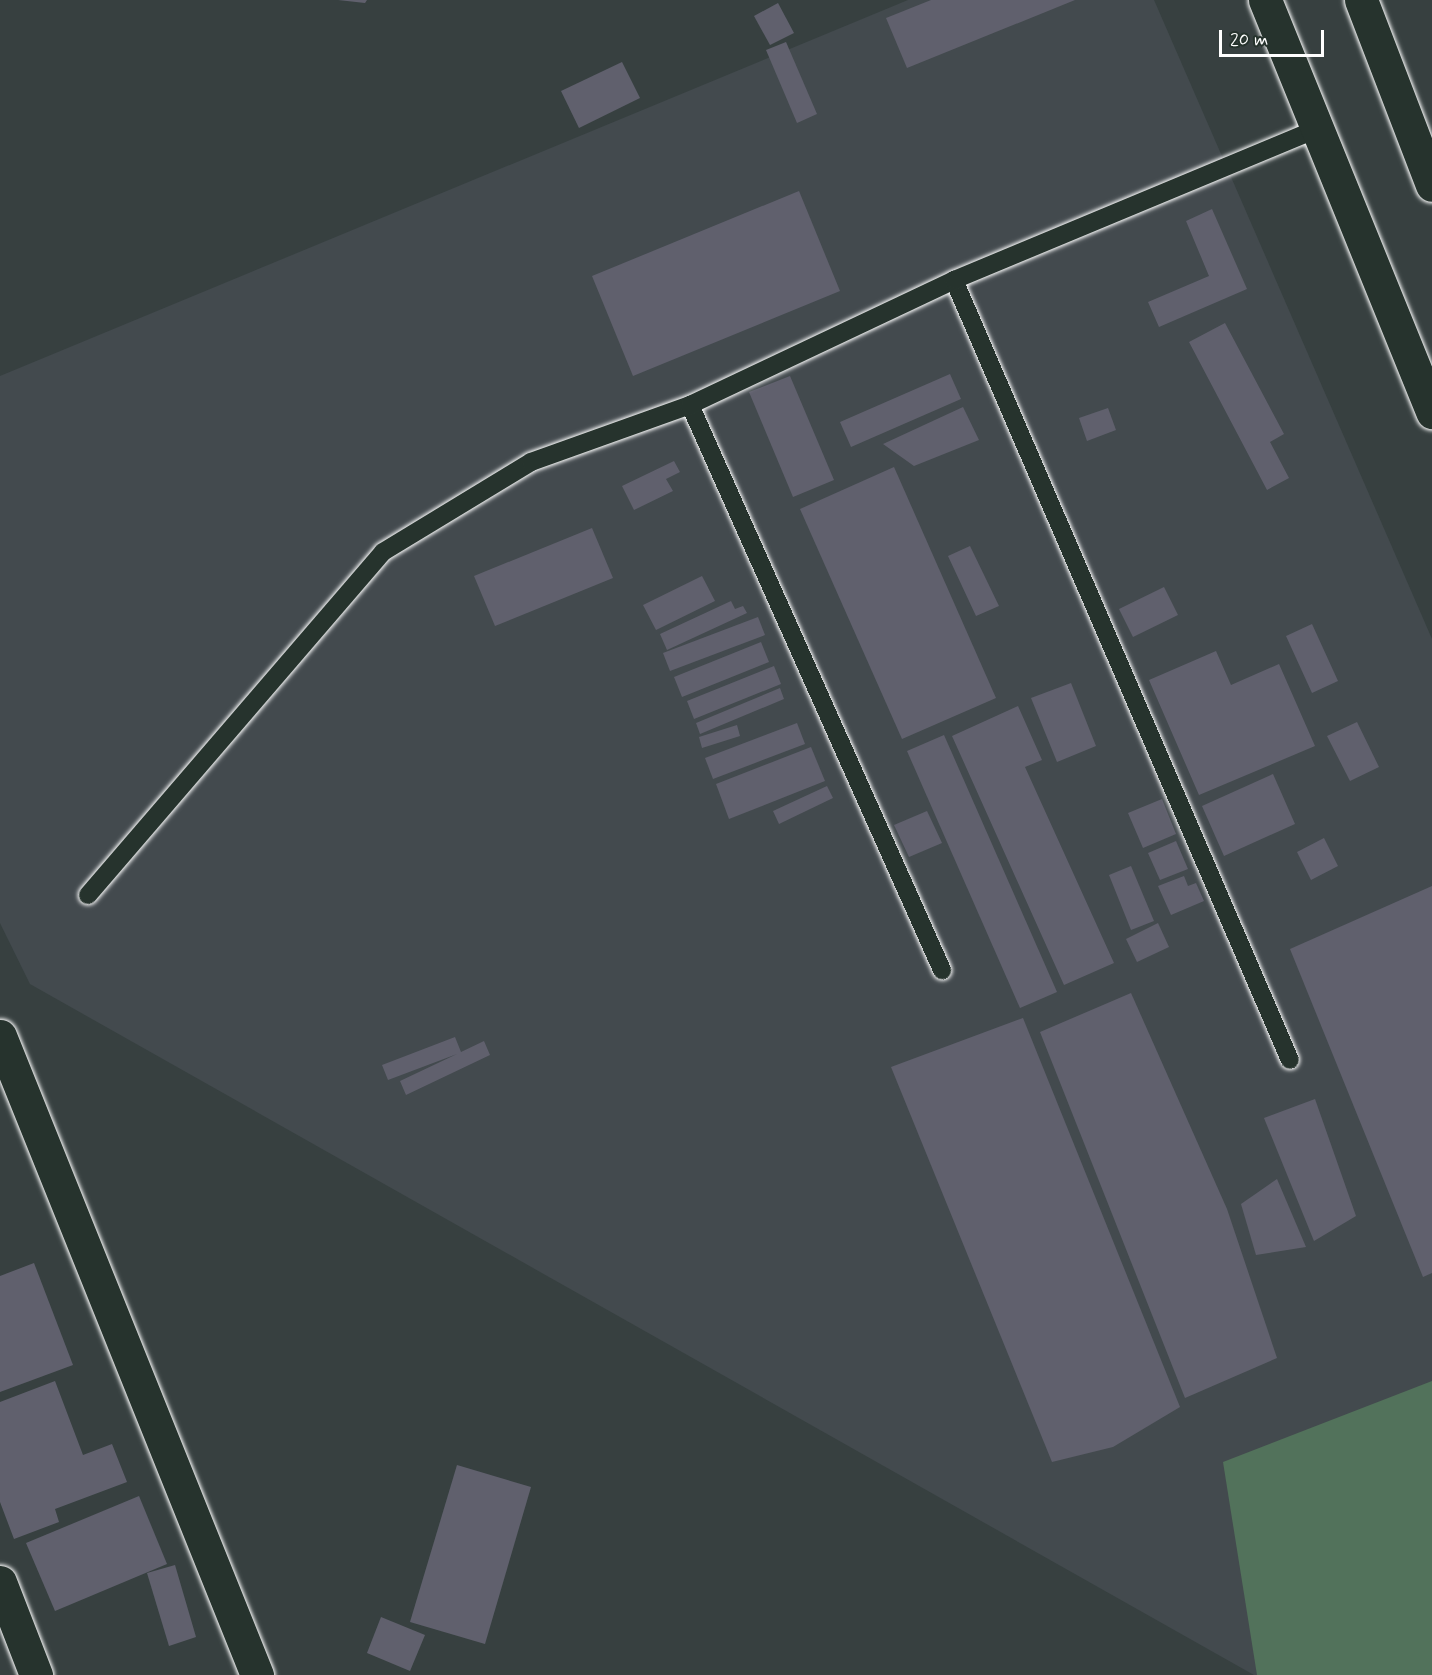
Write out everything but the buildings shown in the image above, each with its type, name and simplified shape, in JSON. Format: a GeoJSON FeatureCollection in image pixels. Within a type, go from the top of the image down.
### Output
{"type":"FeatureCollection","features":[{"type":"Feature","properties":{"kind":"street"},"geometry":{"type":"LineString","coordinates":[[1265,0],[1432,412]]}},
{"type":"Feature","properties":{"kind":"street"},"geometry":{"type":"LineString","coordinates":[[1361,0],[1432,184]]}},
{"type":"Feature","properties":{"kind":"street"},"geometry":{"type":"LineString","coordinates":[[0,1036],[258,1675]]}},
{"type":"Feature","properties":{"kind":"street"},"geometry":{"type":"LineString","coordinates":[[0,1582],[36,1675]]}},
{"type":"Feature","properties":{"kind":"lane"},"geometry":{"type":"LineString","coordinates":[[88,895],[383,552],[531,462],[690,405],[954,280],[1316,129]]}},
{"type":"Feature","properties":{"kind":"lane"},"geometry":{"type":"LineString","coordinates":[[954,280],[1290,1060]]}},
{"type":"Feature","properties":{"kind":"lane"},"geometry":{"type":"LineString","coordinates":[[690,405],[942,970]]}},
{"type":"Feature","properties":{"kind":"shaded area"},"geometry":{"type":"Polygon","coordinates":[[[908,0],[1154,0],[1432,639],[1432,1675],[1254,1675],[30,984],[0,923],[0,376],[908,0]]]}},
{"type":"Feature","properties":{"kind":"green space"},"geometry":{"type":"Polygon","coordinates":[[[1432,1381],[1432,1675],[1257,1675],[1223,1462],[1432,1381]]]}}]}
